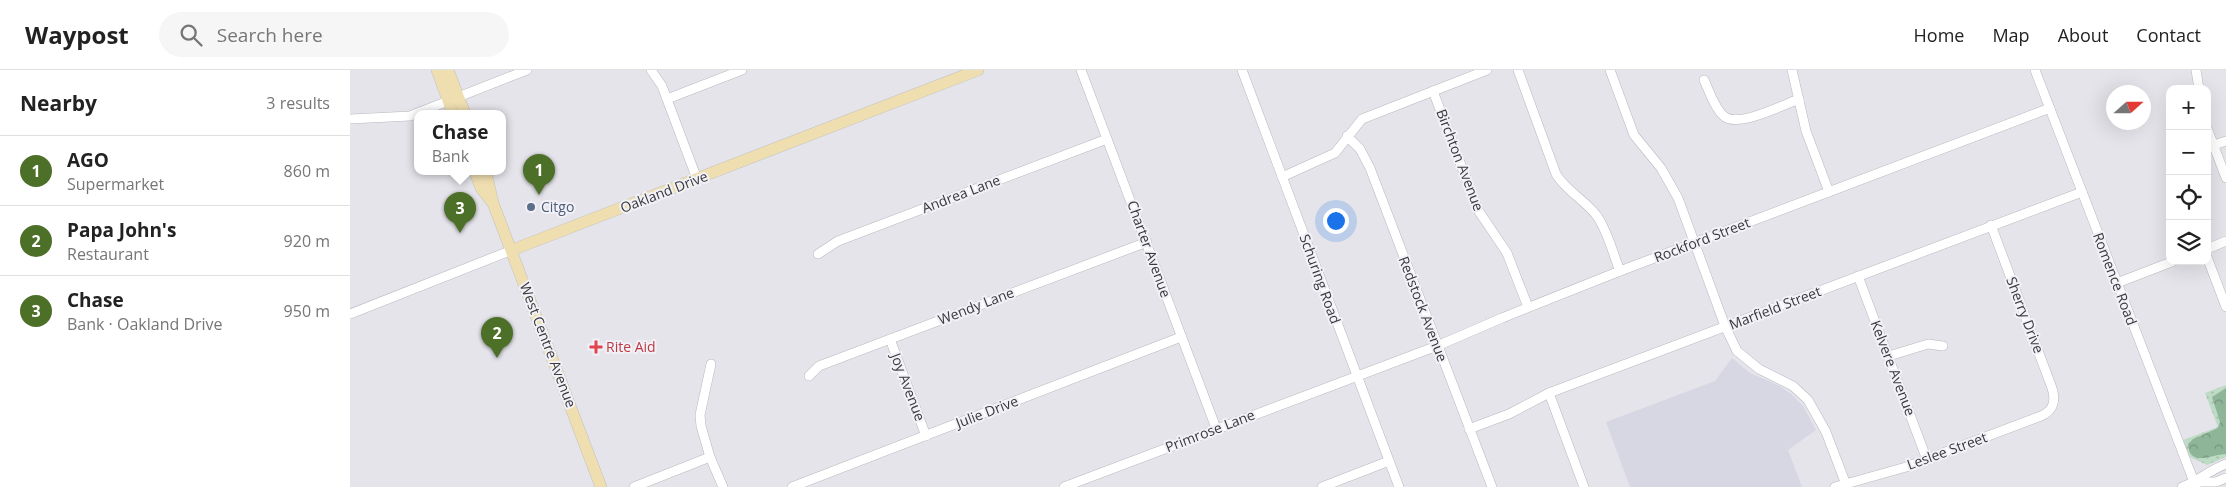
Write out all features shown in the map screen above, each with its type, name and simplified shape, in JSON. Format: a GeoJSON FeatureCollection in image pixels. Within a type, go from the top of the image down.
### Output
{"type":"FeatureCollection","features":[{"type":"Feature","properties":{"kind":"main road"},"geometry":{"type":"LineString","coordinates":[[437,70],[453,99],[462,110]]}},
{"type":"Feature","properties":{"kind":"main road"},"geometry":{"type":"LineString","coordinates":[[448,70],[453,110]]}},
{"type":"Feature","properties":{"kind":"main road","name":"Oakland Drive"},"geometry":{"type":"LineString","coordinates":[[512,250],[978,70]]}},
{"type":"Feature","properties":{"kind":"main road","name":"West Centre Avenue"},"geometry":{"type":"LineString","coordinates":[[476,175],[481,188],[493,203]]}},
{"type":"Feature","properties":{"kind":"main road","name":"West Centre Avenue"},"geometry":{"type":"LineString","coordinates":[[487,175],[493,203],[601,487]]}},
{"type":"Feature","properties":{"kind":"street"},"geometry":{"type":"LineString","coordinates":[[425,110],[527,70]]}},
{"type":"Feature","properties":{"kind":"street"},"geometry":{"type":"LineString","coordinates":[[651,70],[662,86],[697,179]]}},
{"type":"Feature","properties":{"kind":"street","name":"Charter Avenue"},"geometry":{"type":"LineString","coordinates":[[1081,70],[1216,428]]}},
{"type":"Feature","properties":{"kind":"street","name":"Schuring Road"},"geometry":{"type":"LineString","coordinates":[[1242,70],[1399,487]]}},
{"type":"Feature","properties":{"kind":"street"},"geometry":{"type":"LineString","coordinates":[[1282,177],[1335,153],[1362,119],[1487,70]]}},
{"type":"Feature","properties":{"kind":"street"},"geometry":{"type":"LineString","coordinates":[[1518,70],[1556,174],[1563,186],[1583,201],[1597,216],[1620,271]]}},
{"type":"Feature","properties":{"kind":"street"},"geometry":{"type":"LineString","coordinates":[[1610,70],[1634,135],[1661,168],[1673,188],[1725,326],[1737,351],[1743,358],[1759,369],[1793,386],[1808,400],[1826,432],[1846,485]]}},
{"type":"Feature","properties":{"kind":"street"},"geometry":{"type":"LineString","coordinates":[[1792,70],[1806,131],[1829,192]]}},
{"type":"Feature","properties":{"kind":"street","name":"Romence Road"},"geometry":{"type":"LineString","coordinates":[[2035,70],[2195,485]]}},
{"type":"Feature","properties":{"kind":"street"},"geometry":{"type":"LineString","coordinates":[[2196,70],[2198,85]]}},
{"type":"Feature","properties":{"kind":"street"},"geometry":{"type":"LineString","coordinates":[[667,99],[739,71]]}},
{"type":"Feature","properties":{"kind":"street"},"geometry":{"type":"LineString","coordinates":[[1704,80],[1723,116],[1733,120],[1747,118],[1799,99]]}},
{"type":"Feature","properties":{"kind":"street","name":"Birchton Avenue"},"geometry":{"type":"LineString","coordinates":[[1433,91],[1478,210],[1504,248],[1528,307]]}},
{"type":"Feature","properties":{"kind":"street","name":"Rockford Street"},"geometry":{"type":"LineString","coordinates":[[1356,376],[1437,346],[1528,307],[1620,271],[2050,108]]}},
{"type":"Feature","properties":{"kind":"street"},"geometry":{"type":"LineString","coordinates":[[350,119],[414,114]]}},
{"type":"Feature","properties":{"kind":"street"},"geometry":{"type":"LineString","coordinates":[[2208,130],[2226,178]]}},
{"type":"Feature","properties":{"kind":"street","name":"Redstock Avenue"},"geometry":{"type":"LineString","coordinates":[[1347,136],[1360,149],[1367,162],[1492,487]]}},
{"type":"Feature","properties":{"kind":"street","name":"Andrea Lane"},"geometry":{"type":"LineString","coordinates":[[818,254],[838,241],[1107,139]]}},
{"type":"Feature","properties":{"kind":"street"},"geometry":{"type":"LineString","coordinates":[[2214,145],[2226,140]]}},
{"type":"Feature","properties":{"kind":"street","name":"Marfield Street"},"geometry":{"type":"LineString","coordinates":[[1469,430],[1509,414],[1549,393],[2082,192]]}},
{"type":"Feature","properties":{"kind":"street","name":"Sherry Drive"},"geometry":{"type":"LineString","coordinates":[[1991,225],[2052,388],[2055,399],[2053,405]]}},
{"type":"Feature","properties":{"kind":"street"},"geometry":{"type":"LineString","coordinates":[[2211,247],[2226,241]]}},
{"type":"Feature","properties":{"kind":"street","name":"Wendy Lane"},"geometry":{"type":"LineString","coordinates":[[809,376],[819,366],[1147,242]]}},
{"type":"Feature","properties":{"kind":"street","name":"Oakland Drive"},"geometry":{"type":"LineString","coordinates":[[350,314],[512,250]]}},
{"type":"Feature","properties":{"kind":"street"},"geometry":{"type":"LineString","coordinates":[[2117,283],[2166,264]]}},
{"type":"Feature","properties":{"kind":"street"},"geometry":{"type":"LineString","coordinates":[[2210,265],[2226,307]]}},
{"type":"Feature","properties":{"kind":"street","name":"Kelvere Avenue"},"geometry":{"type":"LineString","coordinates":[[1858,276],[1927,460]]}},
{"type":"Feature","properties":{"kind":"street","name":"Julie Drive"},"geometry":{"type":"LineString","coordinates":[[792,487],[1181,337]]}},
{"type":"Feature","properties":{"kind":"street","name":"Joy Avenue"},"geometry":{"type":"LineString","coordinates":[[890,338],[926,436]]}},
{"type":"Feature","properties":{"kind":"street"},"geometry":{"type":"LineString","coordinates":[[1889,356],[1928,344],[1943,346]]}},
{"type":"Feature","properties":{"kind":"street"},"geometry":{"type":"LineString","coordinates":[[711,364],[700,415],[701,426],[710,457],[723,487]]}},
{"type":"Feature","properties":{"kind":"street","name":"Primrose Lane"},"geometry":{"type":"LineString","coordinates":[[1064,487],[1356,376]]}},
{"type":"Feature","properties":{"kind":"street"},"geometry":{"type":"LineString","coordinates":[[1549,393],[1584,487]]}},
{"type":"Feature","properties":{"kind":"street","name":"Leslee Street"},"geometry":{"type":"LineString","coordinates":[[1835,487],[1927,460],[2042,416],[2049,412],[2053,405]]}},
{"type":"Feature","properties":{"kind":"street"},"geometry":{"type":"LineString","coordinates":[[634,487],[710,457]]}},
{"type":"Feature","properties":{"kind":"street"},"geometry":{"type":"LineString","coordinates":[[1322,487],[1389,462]]}},
{"type":"Feature","properties":{"kind":"street"},"geometry":{"type":"LineString","coordinates":[[2195,485],[2211,469],[2226,464]]}},
{"type":"Feature","properties":{"kind":"street"},"geometry":{"type":"LineString","coordinates":[[2182,487],[2216,482],[2226,478]]}},
{"type":"Feature","properties":{"kind":"shaded area"},"geometry":{"type":"Polygon","coordinates":[[[1732,358],[1750,373],[1780,386],[1803,406],[1816,430],[1788,450],[1802,487],[1630,487],[1606,422],[1715,381],[1732,358]]]}},
{"type":"Feature","properties":{"kind":"green space"},"geometry":{"type":"Polygon","coordinates":[[[2226,385],[2226,457],[2207,465],[2190,457],[2183,440],[2218,427],[2205,393],[2226,385]]]}},
{"type":"Feature","properties":{"kind":"green space"},"geometry":{"type":"Polygon","coordinates":[[[2226,388],[2226,454],[2197,458],[2189,451],[2188,444],[2193,439],[2218,428],[2220,422],[2212,397],[2226,388]]]}},
{"type":"Feature","properties":{"kind":"place","name":"AGO"},"geometry":{"type":"Point","coordinates":[539,195]}},
{"type":"Feature","properties":{"kind":"place","name":"Citgo"},"geometry":{"type":"Point","coordinates":[531,207]}},
{"type":"Feature","properties":{"kind":"place","name":"Chase"},"geometry":{"type":"Point","coordinates":[460,233]}},
{"type":"Feature","properties":{"kind":"place","name":"Rite Aid"},"geometry":{"type":"Point","coordinates":[596,347]}},
{"type":"Feature","properties":{"kind":"place","name":"Papa John's"},"geometry":{"type":"Point","coordinates":[497,358]}}]}
